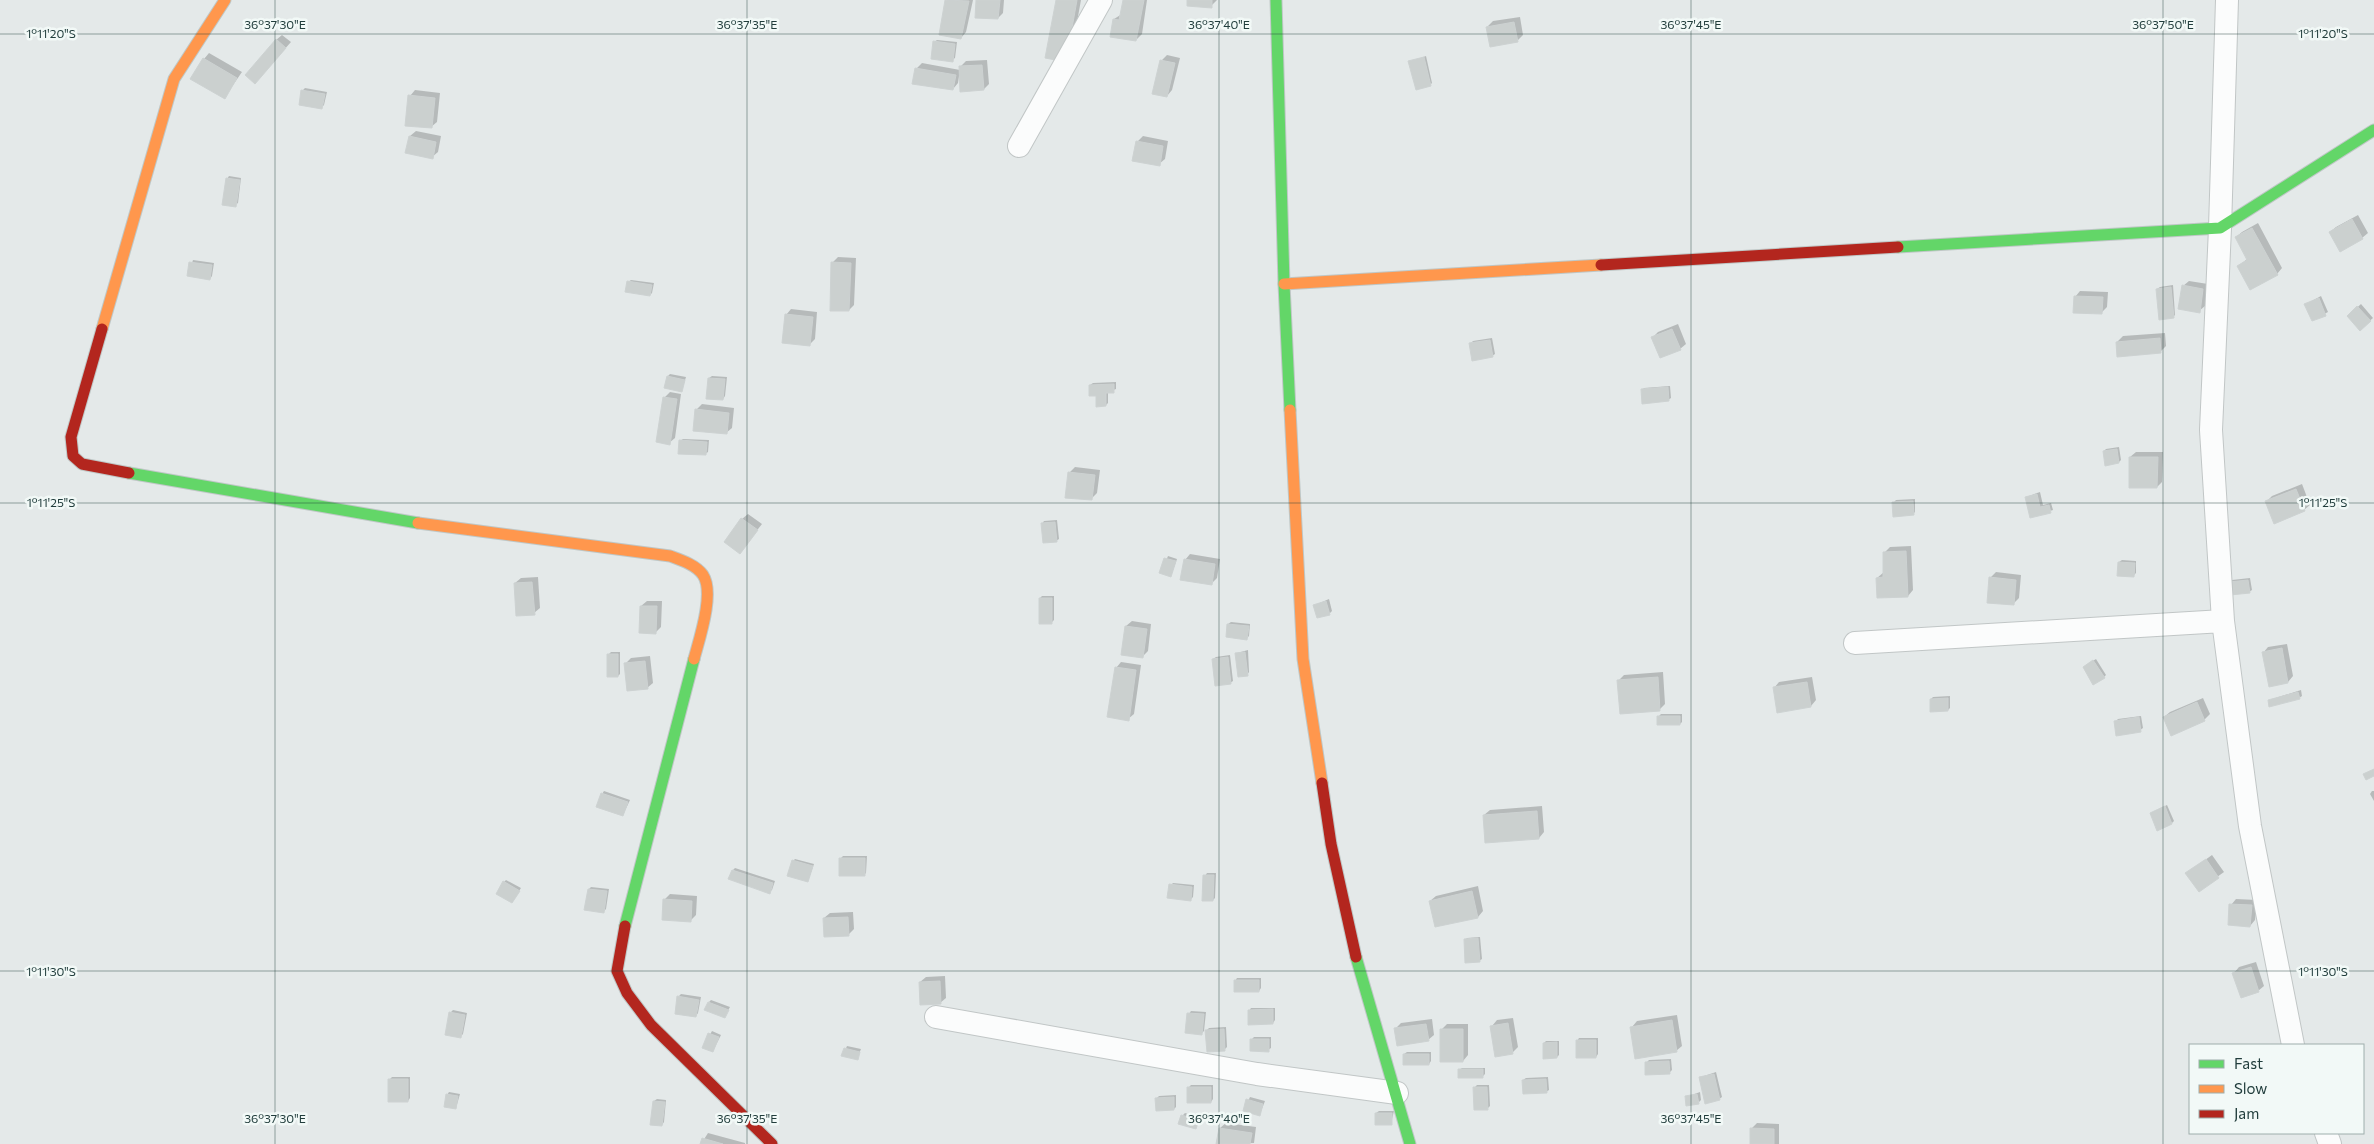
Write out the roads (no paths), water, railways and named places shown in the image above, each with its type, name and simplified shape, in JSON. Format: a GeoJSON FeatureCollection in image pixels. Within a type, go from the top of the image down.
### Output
{"type":"FeatureCollection","features":[{"type":"Feature","properties":{"kind":"street"},"geometry":{"type":"LineString","coordinates":[[225,0],[174,79],[71,437],[73,456],[82,464],[104,470],[421,523],[670,556],[686,561],[702,571],[708,586],[702,628],[635,882],[618,957],[618,971],[627,993],[651,1025],[772,1144]]}},
{"type":"Feature","properties":{"kind":"street"},"geometry":{"type":"LineString","coordinates":[[1019,146],[1101,0]]}},
{"type":"Feature","properties":{"kind":"street"},"geometry":{"type":"LineString","coordinates":[[1276,0],[1284,284],[1303,659],[1331,844],[1360,975],[1397,1093],[1410,1144]]}},
{"type":"Feature","properties":{"kind":"street"},"geometry":{"type":"LineString","coordinates":[[2227,0],[2211,430],[2223,621],[2250,826],[2293,1044]]}},
{"type":"Feature","properties":{"kind":"street"},"geometry":{"type":"LineString","coordinates":[[1284,284],[2220,228],[2374,130]]}},
{"type":"Feature","properties":{"kind":"street"},"geometry":{"type":"LineString","coordinates":[[1855,643],[2223,621]]}},
{"type":"Feature","properties":{"kind":"street"},"geometry":{"type":"LineString","coordinates":[[936,1017],[1257,1074],[1397,1093]]}}]}
